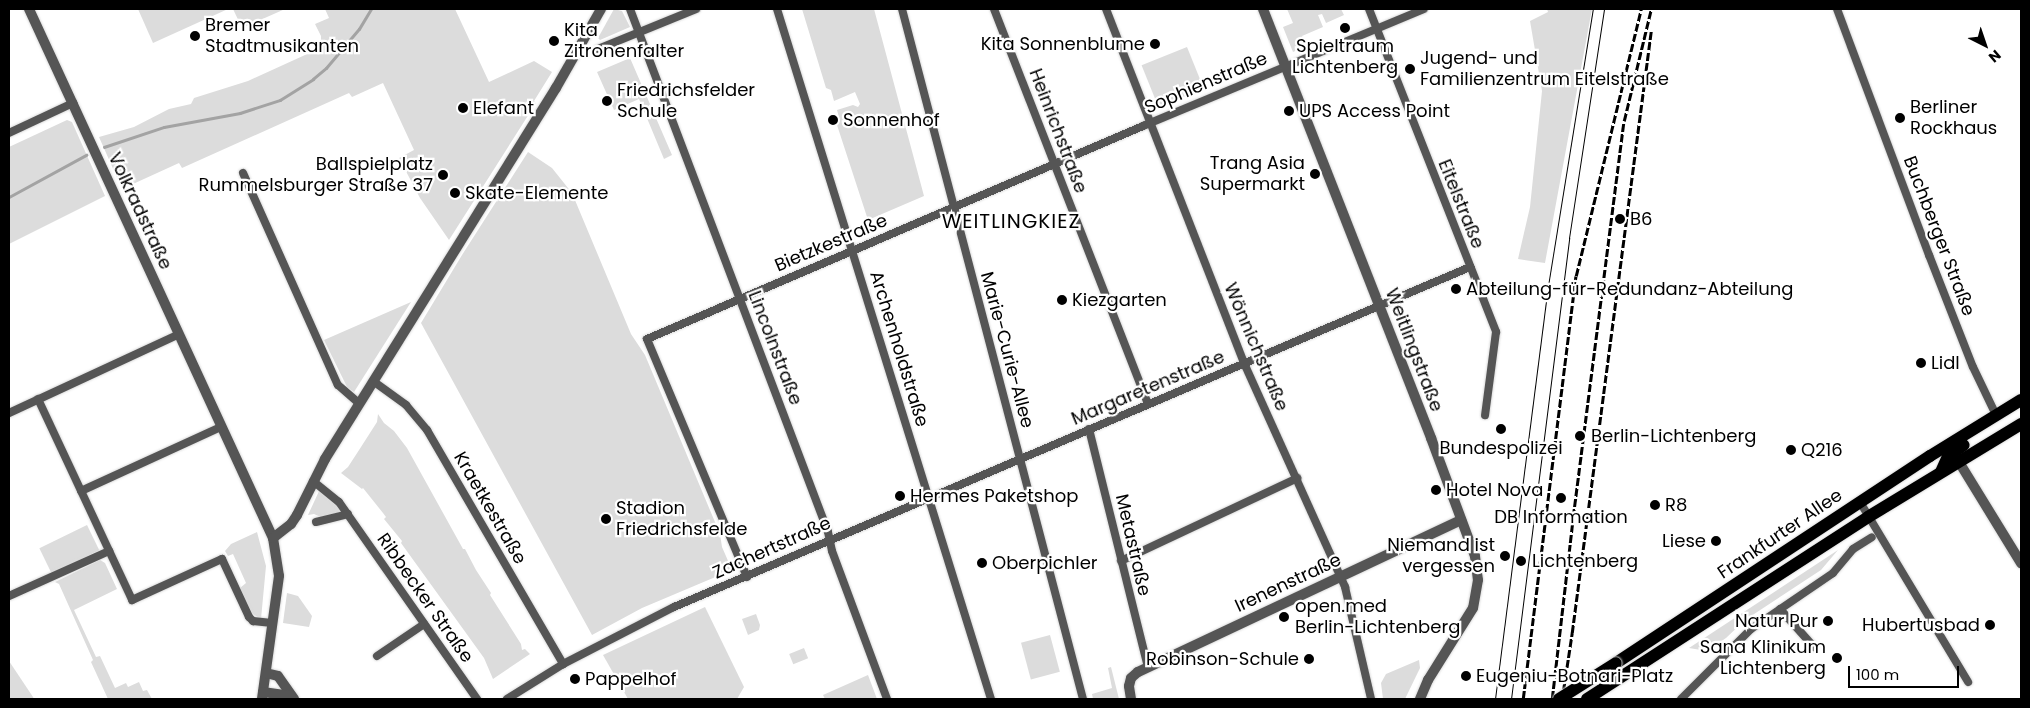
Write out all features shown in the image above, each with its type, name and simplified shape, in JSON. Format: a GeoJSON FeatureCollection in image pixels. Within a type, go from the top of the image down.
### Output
{"type":"FeatureCollection","features":[{"type":"Feature","properties":{"kind":"main road","name":"Frankfurter Allee"},"geometry":{"type":"LineString","coordinates":[[1559,699],[1860,502],[2021,400]]}},
{"type":"Feature","properties":{"kind":"main road"},"geometry":{"type":"LineString","coordinates":[[1996,415],[2019,425]]}},
{"type":"Feature","properties":{"kind":"main road"},"geometry":{"type":"LineString","coordinates":[[1959,462],[1962,452],[1991,434],[1996,425],[1996,415]]}},
{"type":"Feature","properties":{"kind":"main road"},"geometry":{"type":"LineString","coordinates":[[1941,472],[1948,456],[1980,434],[1996,415]]}},
{"type":"Feature","properties":{"kind":"main road","name":"Frankfurter Allee"},"geometry":{"type":"LineString","coordinates":[[1587,699],[1868,517],[2019,425]]}},
{"type":"Feature","properties":{"kind":"street","name":"Volkradstraße"},"geometry":{"type":"LineString","coordinates":[[29,9],[273,538],[279,576],[262,695]]}},
{"type":"Feature","properties":{"kind":"street"},"geometry":{"type":"LineString","coordinates":[[273,538],[297,516],[313,481],[359,403],[556,88],[601,9]]}},
{"type":"Feature","properties":{"kind":"street","name":"Lincolnstraße"},"geometry":{"type":"LineString","coordinates":[[630,9],[641,32],[830,540],[887,699]]}},
{"type":"Feature","properties":{"kind":"street"},"geometry":{"type":"LineString","coordinates":[[598,50],[696,9]]}},
{"type":"Feature","properties":{"kind":"street","name":"Archenholdstraße"},"geometry":{"type":"LineString","coordinates":[[777,9],[991,699]]}},
{"type":"Feature","properties":{"kind":"street","name":"Marie-Curie-Allee"},"geometry":{"type":"LineString","coordinates":[[902,9],[1083,699]]}},
{"type":"Feature","properties":{"kind":"street","name":"Heinrichstraße"},"geometry":{"type":"LineString","coordinates":[[994,9],[1148,404]]}},
{"type":"Feature","properties":{"kind":"street","name":"Wönnichstraße"},"geometry":{"type":"LineString","coordinates":[[1106,9],[1244,362],[1345,587],[1371,699]]}},
{"type":"Feature","properties":{"kind":"street","name":"Weitlingstraße"},"geometry":{"type":"LineString","coordinates":[[1263,9],[1380,305],[1478,570],[1476,598],[1470,613],[1428,680],[1420,699]]}},
{"type":"Feature","properties":{"kind":"street","name":"Eitelstraße"},"geometry":{"type":"LineString","coordinates":[[1369,9],[1496,335],[1484,415]]}},
{"type":"Feature","properties":{"kind":"street","name":"Sophienstraße"},"geometry":{"type":"LineString","coordinates":[[1000,187],[1424,9]]}},
{"type":"Feature","properties":{"kind":"street","name":"Buchberger Straße"},"geometry":{"type":"LineString","coordinates":[[1837,9],[1973,367],[1996,415]]}},
{"type":"Feature","properties":{"kind":"street"},"geometry":{"type":"LineString","coordinates":[[9,133],[73,104]]}},
{"type":"Feature","properties":{"kind":"street"},"geometry":{"type":"LineString","coordinates":[[243,173],[338,385],[359,403]]}},
{"type":"Feature","properties":{"kind":"street","name":"Bietzkestraße"},"geometry":{"type":"LineString","coordinates":[[747,577],[647,339],[1000,187]]}},
{"type":"Feature","properties":{"kind":"street","name":"Margaretenstraße"},"geometry":{"type":"LineString","coordinates":[[1058,442],[1470,267]]}},
{"type":"Feature","properties":{"kind":"street"},"geometry":{"type":"LineString","coordinates":[[9,413],[179,334]]}},
{"type":"Feature","properties":{"kind":"street","name":"Kraetkestraße"},"geometry":{"type":"LineString","coordinates":[[373,381],[406,405],[427,430],[563,664]]}},
{"type":"Feature","properties":{"kind":"street"},"geometry":{"type":"LineString","coordinates":[[38,399],[132,600],[222,559],[249,616],[254,620],[272,624]]}},
{"type":"Feature","properties":{"kind":"street"},"geometry":{"type":"LineString","coordinates":[[81,492],[221,427]]}},
{"type":"Feature","properties":{"kind":"street","name":"Metastraße"},"geometry":{"type":"LineString","coordinates":[[1089,429],[1148,667]]}},
{"type":"Feature","properties":{"kind":"street","name":"Zachertstraße"},"geometry":{"type":"LineString","coordinates":[[507,699],[563,664],[672,608],[1058,442]]}},
{"type":"Feature","properties":{"kind":"street"},"geometry":{"type":"LineString","coordinates":[[1959,462],[2021,563]]}},
{"type":"Feature","properties":{"kind":"street"},"geometry":{"type":"LineString","coordinates":[[1121,561],[1297,478]]}},
{"type":"Feature","properties":{"kind":"street","name":"Ribbecker Straße"},"geometry":{"type":"LineString","coordinates":[[313,481],[339,502],[477,699]]}},
{"type":"Feature","properties":{"kind":"street"},"geometry":{"type":"LineString","coordinates":[[1860,502],[1968,682]]}},
{"type":"Feature","properties":{"kind":"street"},"geometry":{"type":"LineString","coordinates":[[316,522],[348,514]]}},
{"type":"Feature","properties":{"kind":"street","name":"Irenenstraße"},"geometry":{"type":"LineString","coordinates":[[1132,699],[1129,686],[1131,678],[1148,667],[1461,520]]}},
{"type":"Feature","properties":{"kind":"street"},"geometry":{"type":"LineString","coordinates":[[1681,699],[1751,629],[1833,573],[1853,548],[1872,537]]}},
{"type":"Feature","properties":{"kind":"street"},"geometry":{"type":"LineString","coordinates":[[9,596],[109,551]]}},
{"type":"Feature","properties":{"kind":"street"},"geometry":{"type":"LineString","coordinates":[[1780,609],[1814,647]]}},
{"type":"Feature","properties":{"kind":"street"},"geometry":{"type":"LineString","coordinates":[[377,656],[424,624]]}},
{"type":"Feature","properties":{"kind":"street"},"geometry":{"type":"LineString","coordinates":[[266,673],[278,676],[293,698]]}},
{"type":"Feature","properties":{"kind":"street"},"geometry":{"type":"LineString","coordinates":[[262,695],[293,698]]}},
{"type":"Feature","properties":{"kind":"shaded area"},"geometry":{"type":"Polygon","coordinates":[[[138,9],[228,9],[153,43],[138,9]]]}},
{"type":"Feature","properties":{"kind":"shaded area"},"geometry":{"type":"Polygon","coordinates":[[[233,9],[285,9],[242,28],[233,9]]]}},
{"type":"Feature","properties":{"kind":"shaded area"},"geometry":{"type":"Polygon","coordinates":[[[325,9],[455,9],[489,82],[534,61],[552,72],[534,101],[536,103],[449,240],[420,198],[399,158],[414,150],[383,83],[352,97],[349,93],[182,168],[179,163],[122,189],[99,137],[134,127],[169,109],[191,104],[194,98],[248,81],[316,50],[321,43],[321,36],[315,24],[329,18],[325,9]]]}},
{"type":"Feature","properties":{"kind":"shaded area"},"geometry":{"type":"Polygon","coordinates":[[[614,9],[622,11],[630,27],[600,40],[598,38],[614,9]]]}},
{"type":"Feature","properties":{"kind":"shaded area"},"geometry":{"type":"Polygon","coordinates":[[[802,9],[874,9],[924,196],[868,220],[837,125],[840,121],[837,110],[853,105],[858,107],[860,104],[855,92],[834,101],[831,90],[826,88],[802,9]]]}},
{"type":"Feature","properties":{"kind":"shaded area"},"geometry":{"type":"Polygon","coordinates":[[[1287,9],[1341,9],[1344,15],[1326,23],[1322,14],[1318,15],[1323,27],[1302,36],[1306,46],[1293,52],[1283,27],[1293,23],[1287,9]]]}},
{"type":"Feature","properties":{"kind":"shaded area"},"geometry":{"type":"Polygon","coordinates":[[[1547,9],[1592,9],[1545,263],[1518,259],[1530,207],[1542,91],[1530,21],[1548,12],[1547,9]]]}},
{"type":"Feature","properties":{"kind":"shaded area"},"geometry":{"type":"Polygon","coordinates":[[[1187,47],[1204,89],[1158,107],[1142,65],[1187,47]]]}},
{"type":"Feature","properties":{"kind":"shaded area"},"geometry":{"type":"Polygon","coordinates":[[[630,58],[672,155],[664,159],[639,99],[614,110],[597,72],[630,58]]]}},
{"type":"Feature","properties":{"kind":"shaded area"},"geometry":{"type":"Polygon","coordinates":[[[67,120],[72,122],[105,196],[9,244],[9,147],[67,120]]]}},
{"type":"Feature","properties":{"kind":"shaded area"},"geometry":{"type":"Polygon","coordinates":[[[528,152],[552,168],[572,193],[631,334],[645,355],[720,534],[722,547],[732,570],[642,608],[592,635],[421,323],[528,152]]]}},
{"type":"Feature","properties":{"kind":"shaded area"},"geometry":{"type":"Polygon","coordinates":[[[411,302],[354,392],[347,387],[324,340],[411,302]]]}},
{"type":"Feature","properties":{"kind":"shaded area"},"geometry":{"type":"Polygon","coordinates":[[[378,414],[407,448],[463,549],[465,549],[491,593],[490,595],[521,644],[522,650],[525,649],[530,654],[493,679],[484,658],[401,543],[402,541],[384,519],[386,517],[363,488],[341,473],[348,467],[377,422],[378,414]]]}},
{"type":"Feature","properties":{"kind":"shaded area"},"geometry":{"type":"Polygon","coordinates":[[[320,489],[340,507],[341,512],[321,517],[314,514],[308,515],[320,489]]]}},
{"type":"Feature","properties":{"kind":"shaded area"},"geometry":{"type":"Polygon","coordinates":[[[87,525],[99,550],[52,573],[39,548],[87,525]]]}},
{"type":"Feature","properties":{"kind":"shaded area"},"geometry":{"type":"Polygon","coordinates":[[[257,532],[266,566],[261,619],[251,613],[240,588],[246,583],[233,554],[228,556],[225,551],[231,544],[257,532]]]}},
{"type":"Feature","properties":{"kind":"shaded area"},"geometry":{"type":"Polygon","coordinates":[[[1838,550],[1821,570],[1745,620],[1726,638],[1707,651],[1689,648],[1838,550]]]}},
{"type":"Feature","properties":{"kind":"shaded area"},"geometry":{"type":"Polygon","coordinates":[[[100,560],[105,563],[117,589],[74,610],[96,657],[100,656],[115,688],[126,683],[128,687],[139,682],[143,691],[147,690],[152,699],[108,699],[59,584],[55,582],[100,560]]]}},
{"type":"Feature","properties":{"kind":"shaded area"},"geometry":{"type":"Polygon","coordinates":[[[287,593],[298,596],[312,616],[309,627],[283,623],[287,593]]]}},
{"type":"Feature","properties":{"kind":"shaded area"},"geometry":{"type":"Polygon","coordinates":[[[705,607],[744,687],[737,699],[628,699],[603,655],[705,607]]]}},
{"type":"Feature","properties":{"kind":"shaded area"},"geometry":{"type":"Polygon","coordinates":[[[756,614],[760,625],[759,630],[748,635],[742,619],[756,614]]]}},
{"type":"Feature","properties":{"kind":"shaded area"},"geometry":{"type":"Polygon","coordinates":[[[1050,635],[1060,672],[1031,679],[1021,643],[1050,635]]]}},
{"type":"Feature","properties":{"kind":"shaded area"},"geometry":{"type":"Polygon","coordinates":[[[804,648],[808,658],[793,664],[789,654],[804,648]]]}},
{"type":"Feature","properties":{"kind":"shaded area"},"geometry":{"type":"Polygon","coordinates":[[[1419,660],[1420,668],[1405,699],[1383,699],[1381,683],[1386,674],[1419,660]]]}},
{"type":"Feature","properties":{"kind":"shaded area"},"geometry":{"type":"Polygon","coordinates":[[[9,661],[33,697],[34,699],[9,699],[9,661]]]}},
{"type":"Feature","properties":{"kind":"shaded area"},"geometry":{"type":"Polygon","coordinates":[[[1111,667],[1119,699],[1093,699],[1092,694],[1112,688],[1108,668],[1111,667]]]}},
{"type":"Feature","properties":{"kind":"shaded area"},"geometry":{"type":"Polygon","coordinates":[[[868,675],[877,699],[825,699],[823,695],[868,675]]]}},
{"type":"Feature","properties":{"kind":"waterway"},"geometry":{"type":"LineString","coordinates":[[104,147],[164,127],[240,113],[280,100],[313,79],[326,68],[359,29],[371,9]]}},
{"type":"Feature","properties":{"kind":"waterway"},"geometry":{"type":"LineString","coordinates":[[9,197],[86,155]]}},
{"type":"Feature","properties":{"kind":"tram line"},"geometry":{"type":"LineString","coordinates":[[1495,699],[1547,292],[1593,9]]}},
{"type":"Feature","properties":{"kind":"tram line"},"geometry":{"type":"LineString","coordinates":[[1511,699],[1569,238],[1604,9]]}},
{"type":"Feature","properties":{"kind":"railway"},"geometry":{"type":"LineString","coordinates":[[1523,699],[1576,276],[1641,9]]}},
{"type":"Feature","properties":{"kind":"railway"},"geometry":{"type":"LineString","coordinates":[[1552,699],[1573,517],[1624,121],[1651,9]]}},
{"type":"Feature","properties":{"kind":"railway"},"geometry":{"type":"LineString","coordinates":[[1562,699],[1651,31]]}},
{"type":"Feature","properties":{"kind":"place","name":"Spieltraum Lichtenberg"},"geometry":{"type":"Point","coordinates":[1345,28]}},
{"type":"Feature","properties":{"kind":"place","name":"Bremer Stadtmusikanten"},"geometry":{"type":"Point","coordinates":[195,36]}},
{"type":"Feature","properties":{"kind":"place","name":"Kita Zitronenfalter"},"geometry":{"type":"Point","coordinates":[554,41]}},
{"type":"Feature","properties":{"kind":"place","name":"Kita Sonnenblume"},"geometry":{"type":"Point","coordinates":[1155,44]}},
{"type":"Feature","properties":{"kind":"place","name":"Jugend- und Familienzentrum Eitelstraße"},"geometry":{"type":"Point","coordinates":[1410,69]}},
{"type":"Feature","properties":{"kind":"place","name":"Friedrichsfelder Schule"},"geometry":{"type":"Point","coordinates":[607,101]}},
{"type":"Feature","properties":{"kind":"place","name":"Elefant"},"geometry":{"type":"Point","coordinates":[463,108]}},
{"type":"Feature","properties":{"kind":"place","name":"UPS Access Point"},"geometry":{"type":"Point","coordinates":[1289,111]}},
{"type":"Feature","properties":{"kind":"place","name":"Berliner Rockhaus"},"geometry":{"type":"Point","coordinates":[1900,118]}},
{"type":"Feature","properties":{"kind":"place","name":"Sonnenhof"},"geometry":{"type":"Point","coordinates":[833,120]}},
{"type":"Feature","properties":{"kind":"place","name":"Trang Asia Supermarkt"},"geometry":{"type":"Point","coordinates":[1315,174]}},
{"type":"Feature","properties":{"kind":"place","name":"Ballspielplatz Rummelsburger Straße 37"},"geometry":{"type":"Point","coordinates":[443,175]}},
{"type":"Feature","properties":{"kind":"place","name":"Skate-Elemente"},"geometry":{"type":"Point","coordinates":[455,193]}},
{"type":"Feature","properties":{"kind":"place","name":"B6"},"geometry":{"type":"Point","coordinates":[1620,219]}},
{"type":"Feature","properties":{"kind":"place","name":"Abteilung-für-Redundanz-Abteilung"},"geometry":{"type":"Point","coordinates":[1456,289]}},
{"type":"Feature","properties":{"kind":"place","name":"Kiezgarten"},"geometry":{"type":"Point","coordinates":[1062,300]}},
{"type":"Feature","properties":{"kind":"place","name":"Lidl"},"geometry":{"type":"Point","coordinates":[1921,363]}},
{"type":"Feature","properties":{"kind":"place","name":"Bundespolizei"},"geometry":{"type":"Point","coordinates":[1501,429]}},
{"type":"Feature","properties":{"kind":"place","name":"Berlin-Lichtenberg"},"geometry":{"type":"Point","coordinates":[1580,436]}},
{"type":"Feature","properties":{"kind":"place","name":"Q216"},"geometry":{"type":"Point","coordinates":[1791,450]}},
{"type":"Feature","properties":{"kind":"place","name":"Hotel Nova"},"geometry":{"type":"Point","coordinates":[1436,490]}},
{"type":"Feature","properties":{"kind":"place","name":"Hermes Paketshop"},"geometry":{"type":"Point","coordinates":[900,496]}},
{"type":"Feature","properties":{"kind":"place","name":"DB Information"},"geometry":{"type":"Point","coordinates":[1561,498]}},
{"type":"Feature","properties":{"kind":"place","name":"R8"},"geometry":{"type":"Point","coordinates":[1655,505]}},
{"type":"Feature","properties":{"kind":"place","name":"Stadion Friedrichsfelde"},"geometry":{"type":"Point","coordinates":[606,519]}},
{"type":"Feature","properties":{"kind":"place","name":"Liese"},"geometry":{"type":"Point","coordinates":[1716,541]}},
{"type":"Feature","properties":{"kind":"place","name":"Niemand ist vergessen"},"geometry":{"type":"Point","coordinates":[1505,556]}},
{"type":"Feature","properties":{"kind":"place","name":"Lichtenberg"},"geometry":{"type":"Point","coordinates":[1521,561]}},
{"type":"Feature","properties":{"kind":"place","name":"Oberpichler"},"geometry":{"type":"Point","coordinates":[982,563]}},
{"type":"Feature","properties":{"kind":"place","name":"open.med Berlin-Lichtenberg"},"geometry":{"type":"Point","coordinates":[1284,617]}},
{"type":"Feature","properties":{"kind":"place","name":"Natur Pur"},"geometry":{"type":"Point","coordinates":[1828,621]}},
{"type":"Feature","properties":{"kind":"place","name":"Hubertusbad"},"geometry":{"type":"Point","coordinates":[1990,625]}},
{"type":"Feature","properties":{"kind":"place","name":"Sana Klinikum Lichtenberg"},"geometry":{"type":"Point","coordinates":[1837,658]}},
{"type":"Feature","properties":{"kind":"place","name":"Robinson-Schule"},"geometry":{"type":"Point","coordinates":[1309,659]}},
{"type":"Feature","properties":{"kind":"place","name":"Eugeniu-Botnari-Platz"},"geometry":{"type":"Point","coordinates":[1466,676]}},
{"type":"Feature","properties":{"kind":"place","name":"Pappelhof"},"geometry":{"type":"Point","coordinates":[575,679]}},
{"type":"Feature","properties":{"kind":"district","name":"WEITLINGKIEZ"},"geometry":{"type":"Point","coordinates":[1011,221]}}]}
